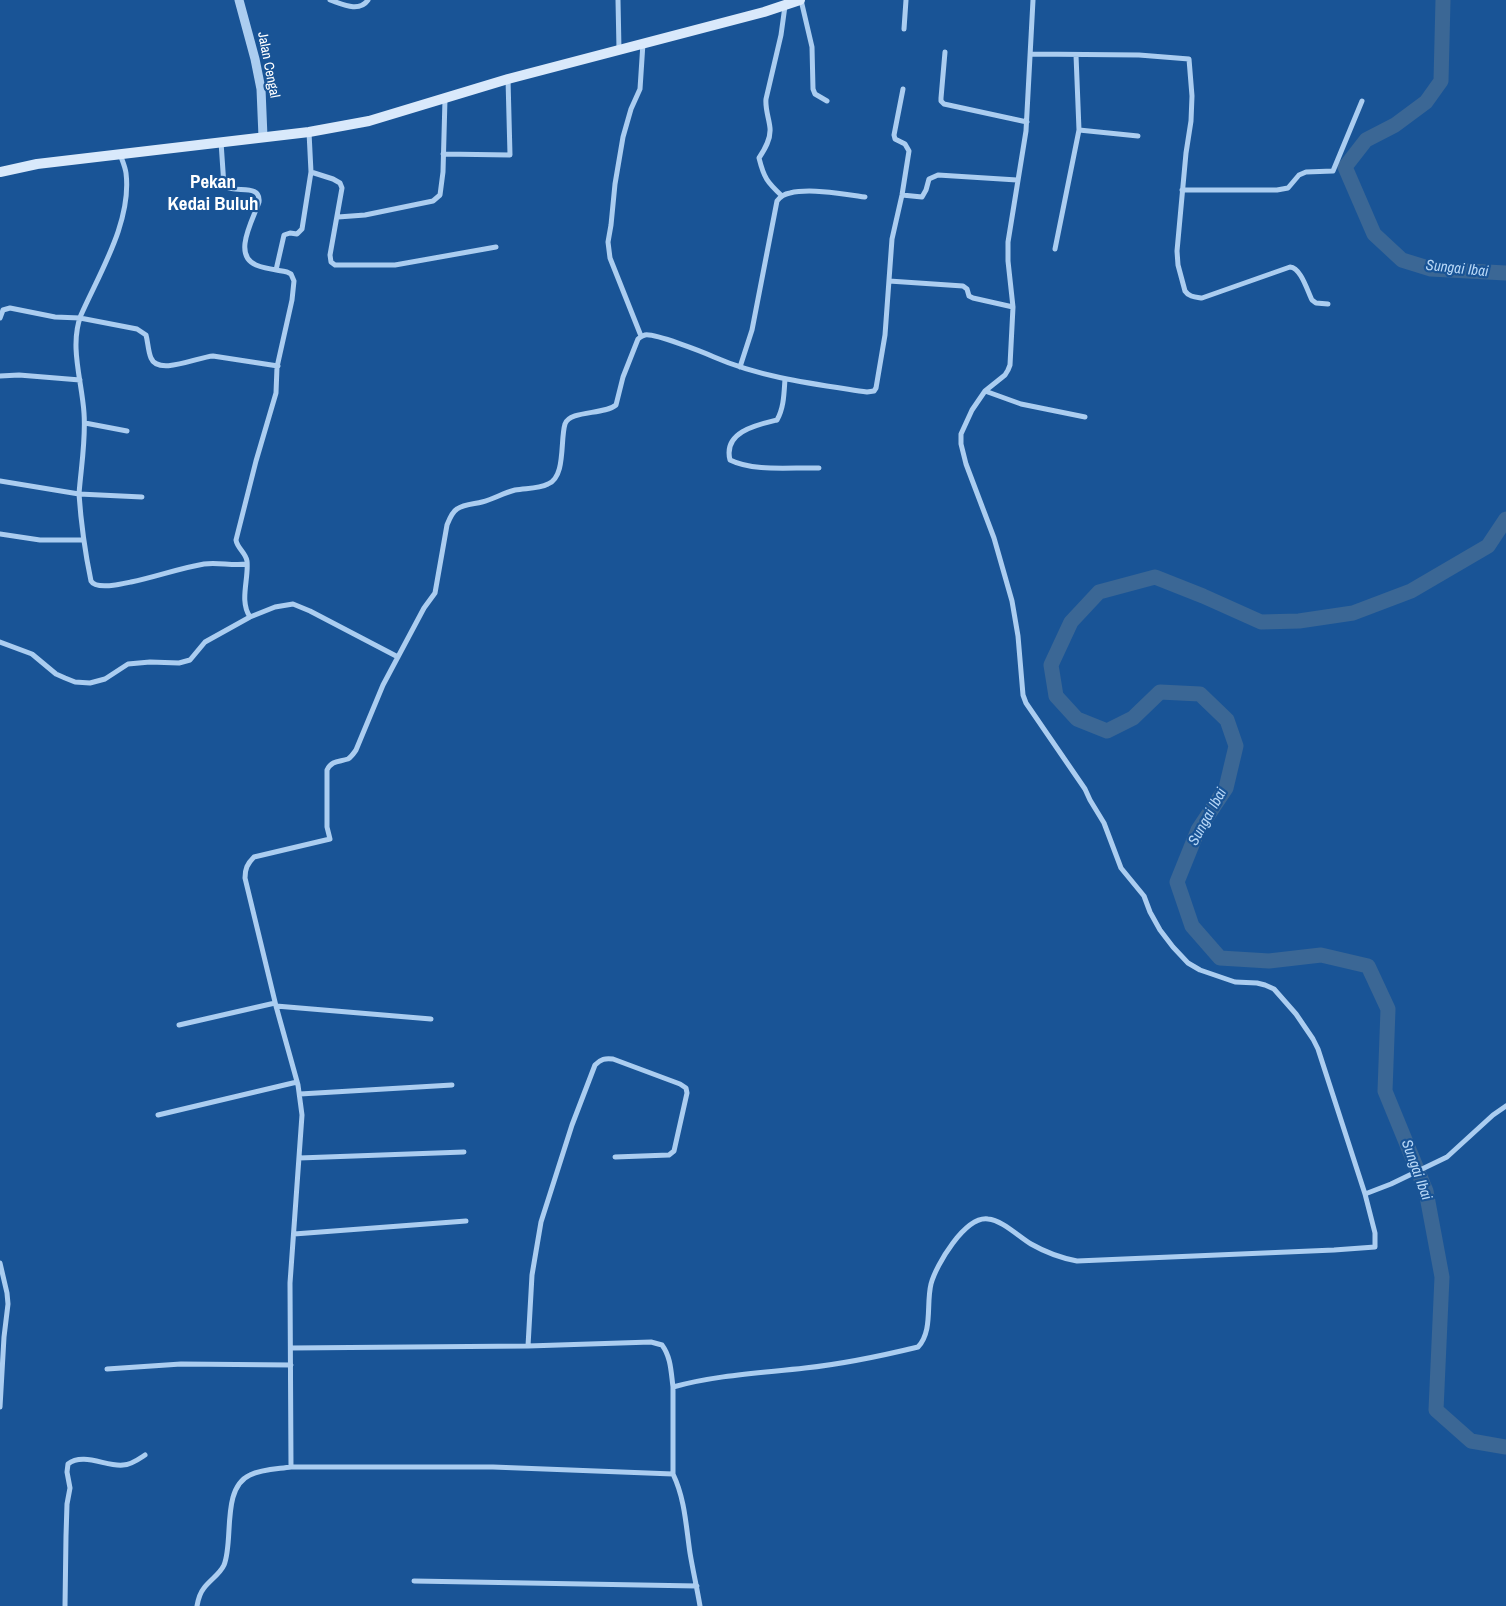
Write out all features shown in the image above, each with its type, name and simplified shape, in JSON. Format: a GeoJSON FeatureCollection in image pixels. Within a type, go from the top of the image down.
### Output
{"type":"FeatureCollection","features":[{"type":"Feature","properties":{"kind":"main road"},"geometry":{"type":"LineString","coordinates":[[0,172],[37,164],[309,132],[369,121],[508,79],[785,6],[801,0]]}},
{"type":"Feature","properties":{"kind":"street","name":"Jalan Cengal"},"geometry":{"type":"LineString","coordinates":[[239,0],[261,89],[263,137]]}},
{"type":"Feature","properties":{"kind":"street"},"geometry":{"type":"LineString","coordinates":[[330,0],[356,8],[368,0]]}},
{"type":"Feature","properties":{"kind":"street"},"geometry":{"type":"LineString","coordinates":[[618,0],[619,49]]}},
{"type":"Feature","properties":{"kind":"street"},"geometry":{"type":"LineString","coordinates":[[801,0],[812,47],[813,89],[815,94],[826,101]]}},
{"type":"Feature","properties":{"kind":"street"},"geometry":{"type":"LineString","coordinates":[[904,29],[906,0]]}},
{"type":"Feature","properties":{"kind":"street"},"geometry":{"type":"LineString","coordinates":[[673,1387],[707,1378],[808,1368],[891,1354],[918,1347],[925,1336],[934,1275],[954,1241],[970,1226],[982,1219],[990,1219],[997,1222],[1031,1244],[1048,1252],[1077,1261],[1375,1247],[1375,1234],[1365,1194],[1318,1049],[1306,1028],[1286,1002],[1270,987],[1257,983],[1235,982],[1211,975],[1193,967],[1173,947],[1160,930],[1144,896],[1122,868],[1104,823],[1079,778],[1023,695],[1018,636],[1012,601],[994,538],[966,464],[961,444],[961,434],[972,410],[985,391],[1008,370],[1011,352],[1013,307],[1008,242],[1027,122],[1033,0]]}},
{"type":"Feature","properties":{"kind":"street"},"geometry":{"type":"LineString","coordinates":[[782,196],[770,186],[763,176],[759,158],[766,147],[770,131],[766,99],[781,35],[785,6]]}},
{"type":"Feature","properties":{"kind":"street"},"geometry":{"type":"LineString","coordinates":[[641,336],[610,258],[608,242],[623,137],[631,109],[640,89],[643,43]]}},
{"type":"Feature","properties":{"kind":"street"},"geometry":{"type":"LineString","coordinates":[[945,52],[941,101],[944,104],[1027,122]]}},
{"type":"Feature","properties":{"kind":"street"},"geometry":{"type":"LineString","coordinates":[[1031,54],[1139,55],[1190,59],[1192,112],[1178,234],[1180,276],[1187,294],[1202,298],[1294,267],[1298,271],[1312,300],[1316,303],[1328,304]]}},
{"type":"Feature","properties":{"kind":"street"},"geometry":{"type":"LineString","coordinates":[[1054,248],[1079,130],[1076,55]]}},
{"type":"Feature","properties":{"kind":"street"},"geometry":{"type":"LineString","coordinates":[[443,154],[510,155],[508,79]]}},
{"type":"Feature","properties":{"kind":"street"},"geometry":{"type":"LineString","coordinates":[[292,1467],[290,1284],[302,1115],[300,1094],[275,1005],[245,878],[245,869],[248,862],[254,857],[330,839],[327,827],[327,770],[334,762],[350,758],[356,750],[383,685],[424,608],[435,593],[447,525],[456,510],[466,505],[494,499],[515,490],[551,484],[559,472],[565,424],[568,419],[608,410],[616,405],[623,377],[638,339],[641,336],[650,335],[698,350],[740,367],[785,379],[874,392],[885,335],[892,239],[909,151],[905,144],[895,139],[894,135],[903,89]]}},
{"type":"Feature","properties":{"kind":"street"},"geometry":{"type":"LineString","coordinates":[[338,217],[364,215],[433,201],[440,195],[445,98]]}},
{"type":"Feature","properties":{"kind":"street"},"geometry":{"type":"LineString","coordinates":[[1182,190],[1277,190],[1288,188],[1299,175],[1306,172],[1333,171],[1362,101]]}},
{"type":"Feature","properties":{"kind":"street"},"geometry":{"type":"LineString","coordinates":[[1079,130],[1138,136]]}},
{"type":"Feature","properties":{"kind":"street"},"geometry":{"type":"LineString","coordinates":[[276,270],[284,235],[290,233],[297,234],[302,229],[311,172],[309,132]]}},
{"type":"Feature","properties":{"kind":"street"},"geometry":{"type":"LineString","coordinates":[[221,141],[224,186],[232,190],[254,191],[260,197],[246,240],[244,253],[257,266],[287,272],[291,274],[294,281],[292,300],[278,366],[275,399],[256,461],[236,540],[236,543],[245,555],[247,564],[245,606],[250,617]]}},
{"type":"Feature","properties":{"kind":"street"},"geometry":{"type":"LineString","coordinates":[[120,154],[126,170],[124,212],[109,254],[80,318],[75,338],[85,423],[79,494],[83,540],[91,581],[96,586],[122,584],[204,564],[247,564]]}},
{"type":"Feature","properties":{"kind":"street"},"geometry":{"type":"LineString","coordinates":[[311,172],[333,179],[340,183],[342,188],[330,255],[335,265],[395,265],[496,247]]}},
{"type":"Feature","properties":{"kind":"street"},"geometry":{"type":"LineString","coordinates":[[902,195],[922,197],[929,178],[938,175],[1017,180]]}},
{"type":"Feature","properties":{"kind":"street"},"geometry":{"type":"LineString","coordinates":[[740,367],[752,330],[777,201],[790,192],[816,192],[864,197]]}},
{"type":"Feature","properties":{"kind":"street"},"geometry":{"type":"LineString","coordinates":[[888,281],[963,286],[967,288],[969,296],[973,298],[1013,307]]}},
{"type":"Feature","properties":{"kind":"street"},"geometry":{"type":"LineString","coordinates":[[0,318],[3,310],[10,308],[55,317],[80,318],[137,329],[146,335],[150,358],[154,364],[159,366],[174,366],[213,356],[278,366]]}},
{"type":"Feature","properties":{"kind":"street"},"geometry":{"type":"LineString","coordinates":[[0,376],[18,375],[80,380]]}},
{"type":"Feature","properties":{"kind":"street"},"geometry":{"type":"LineString","coordinates":[[785,379],[781,413],[777,420],[744,430],[739,434],[730,445],[730,460],[739,464],[756,467],[819,468]]}},
{"type":"Feature","properties":{"kind":"street"},"geometry":{"type":"LineString","coordinates":[[985,391],[1021,404],[1086,417]]}},
{"type":"Feature","properties":{"kind":"street"},"geometry":{"type":"LineString","coordinates":[[85,423],[127,431]]}},
{"type":"Feature","properties":{"kind":"street"},"geometry":{"type":"LineString","coordinates":[[0,481],[79,494],[142,497]]}},
{"type":"Feature","properties":{"kind":"street"},"geometry":{"type":"LineString","coordinates":[[0,534],[40,540],[83,540]]}},
{"type":"Feature","properties":{"kind":"street"},"geometry":{"type":"LineString","coordinates":[[0,642],[32,654],[56,674],[75,682],[90,683],[106,679],[128,664],[150,662],[179,663],[190,660],[205,642],[250,617],[285,604],[300,606],[398,657]]}},
{"type":"Feature","properties":{"kind":"street"},"geometry":{"type":"LineString","coordinates":[[179,1025],[275,1005],[431,1019]]}},
{"type":"Feature","properties":{"kind":"street"},"geometry":{"type":"LineString","coordinates":[[528,1346],[532,1275],[541,1222],[572,1124],[595,1065],[600,1060],[606,1058],[680,1084],[686,1088],[687,1093],[674,1151],[670,1155],[615,1157]]}},
{"type":"Feature","properties":{"kind":"street"},"geometry":{"type":"LineString","coordinates":[[158,1116],[297,1082]]}},
{"type":"Feature","properties":{"kind":"street"},"geometry":{"type":"LineString","coordinates":[[300,1094],[452,1085]]}},
{"type":"Feature","properties":{"kind":"street"},"geometry":{"type":"LineString","coordinates":[[1365,1194],[1391,1184],[1447,1157],[1493,1115],[1506,1106]]}},
{"type":"Feature","properties":{"kind":"street"},"geometry":{"type":"LineString","coordinates":[[299,1158],[464,1152]]}},
{"type":"Feature","properties":{"kind":"street"},"geometry":{"type":"LineString","coordinates":[[294,1234],[466,1221]]}},
{"type":"Feature","properties":{"kind":"street"},"geometry":{"type":"LineString","coordinates":[[0,1263],[8,1304],[0,1407]]}},
{"type":"Feature","properties":{"kind":"street"},"geometry":{"type":"LineString","coordinates":[[291,1348],[657,1343],[662,1345],[666,1351],[671,1369],[673,1387],[672,1474],[680,1493],[686,1519],[700,1606]]}},
{"type":"Feature","properties":{"kind":"street"},"geometry":{"type":"LineString","coordinates":[[107,1369],[182,1364],[291,1365]]}},
{"type":"Feature","properties":{"kind":"street"},"geometry":{"type":"LineString","coordinates":[[66,1606],[67,1504],[70,1488],[67,1475],[68,1464],[76,1460],[91,1460],[111,1465],[126,1465],[145,1455]]}},
{"type":"Feature","properties":{"kind":"street"},"geometry":{"type":"LineString","coordinates":[[197,1606],[202,1590],[219,1573],[225,1563],[232,1500],[238,1486],[249,1475],[292,1467],[483,1467],[672,1474]]}},
{"type":"Feature","properties":{"kind":"street"},"geometry":{"type":"LineString","coordinates":[[414,1581],[697,1586]]}},
{"type":"Feature","properties":{"kind":"waterway","name":"Sungai Ibai"},"geometry":{"type":"LineString","coordinates":[[1443,0],[1441,81],[1426,102],[1395,125],[1366,140],[1345,167],[1374,234],[1402,260],[1431,269],[1506,273]]}},
{"type":"Feature","properties":{"kind":"waterway","name":"Sungai Ibai"},"geometry":{"type":"LineString","coordinates":[[1506,519],[1488,546],[1411,591],[1353,613],[1299,621],[1261,622],[1155,577],[1099,592],[1071,622],[1051,665],[1056,696],[1077,719],[1107,731],[1133,718],[1160,692],[1200,694],[1227,720],[1236,746],[1226,788],[1198,830],[1177,882],[1192,926],[1220,958],[1269,961],[1321,955],[1368,966],[1388,1009],[1385,1091],[1426,1191],[1442,1277],[1436,1410],[1471,1441],[1506,1447]]}},
{"type":"Feature","properties":{"kind":"district","name":"Pekan Kedai Buluh"},"geometry":{"type":"Point","coordinates":[213,194]}}]}
